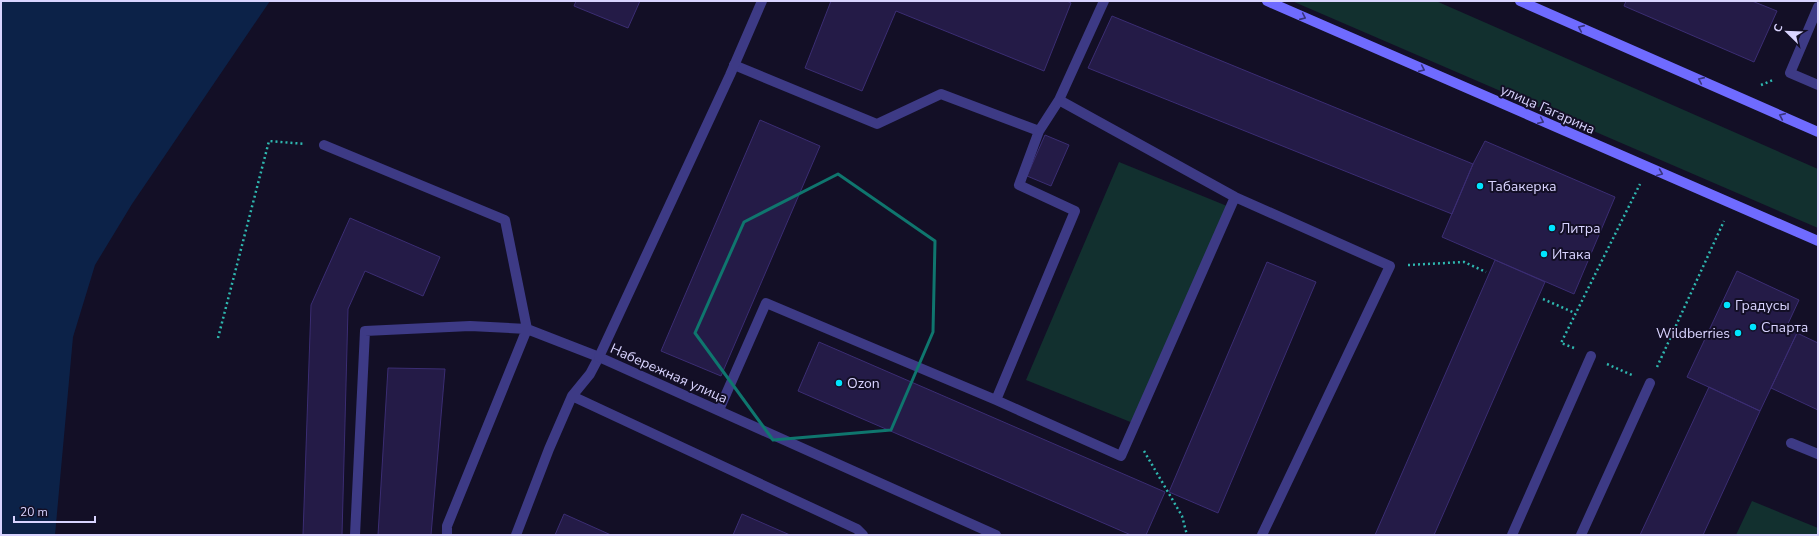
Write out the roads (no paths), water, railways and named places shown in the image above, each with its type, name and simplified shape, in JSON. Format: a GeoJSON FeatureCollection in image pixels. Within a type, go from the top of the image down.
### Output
{"type":"FeatureCollection","features":[{"type":"Feature","properties":{"kind":"street","name":"Набережная улица"},"geometry":{"type":"LineString","coordinates":[[762,1],[599,357],[719,410],[974,530],[996,535]]}},
{"type":"Feature","properties":{"kind":"street"},"geometry":{"type":"LineString","coordinates":[[996,400],[1076,211],[1019,185],[1038,131],[1059,100],[1104,1]]}},
{"type":"Feature","properties":{"kind":"street","name":"улица Гагарина"},"geometry":{"type":"LineString","coordinates":[[1267,1],[1649,168],[1732,202],[1818,241]]}},
{"type":"Feature","properties":{"kind":"street"},"geometry":{"type":"LineString","coordinates":[[1520,1],[1818,132]]}},
{"type":"Feature","properties":{"kind":"street"},"geometry":{"type":"LineString","coordinates":[[1818,7],[1790,73],[1818,85]]}},
{"type":"Feature","properties":{"kind":"street"},"geometry":{"type":"LineString","coordinates":[[734,65],[877,124],[941,94],[1038,131]]}},
{"type":"Feature","properties":{"kind":"street"},"geometry":{"type":"LineString","coordinates":[[1059,100],[1235,197],[1390,266],[1262,535]]}},
{"type":"Feature","properties":{"kind":"street"},"geometry":{"type":"LineString","coordinates":[[324,145],[505,220],[527,329],[447,526],[447,535]]}},
{"type":"Feature","properties":{"kind":"street"},"geometry":{"type":"LineString","coordinates":[[719,410],[766,303],[996,400],[1121,456],[1235,197]]}},
{"type":"Feature","properties":{"kind":"street"},"geometry":{"type":"LineString","coordinates":[[355,535],[365,331],[470,326],[527,329],[599,357],[590,374],[572,396],[549,449],[516,535]]}},
{"type":"Feature","properties":{"kind":"street"},"geometry":{"type":"LineString","coordinates":[[1512,535],[1591,356]]}},
{"type":"Feature","properties":{"kind":"street"},"geometry":{"type":"LineString","coordinates":[[1581,535],[1650,383]]}},
{"type":"Feature","properties":{"kind":"street"},"geometry":{"type":"LineString","coordinates":[[572,396],[858,529],[863,535]]}},
{"type":"Feature","properties":{"kind":"street"},"geometry":{"type":"LineString","coordinates":[[1791,443],[1818,454]]}},
{"type":"Feature","properties":{"kind":"water"},"geometry":{"type":"Polygon","coordinates":[[[1,1],[270,1],[132,204],[95,265],[73,337],[55,535],[1,535],[1,1]]]}},
{"type":"Feature","properties":{"kind":"place","name":"Табакерка"},"geometry":{"type":"Point","coordinates":[1480,186]}},
{"type":"Feature","properties":{"kind":"place","name":"Литра"},"geometry":{"type":"Point","coordinates":[1552,228]}},
{"type":"Feature","properties":{"kind":"place","name":"Итака"},"geometry":{"type":"Point","coordinates":[1544,254]}},
{"type":"Feature","properties":{"kind":"place","name":"Градусы"},"geometry":{"type":"Point","coordinates":[1727,305]}},
{"type":"Feature","properties":{"kind":"place","name":"Спарта"},"geometry":{"type":"Point","coordinates":[1753,327]}},
{"type":"Feature","properties":{"kind":"place","name":"Wildberries"},"geometry":{"type":"Point","coordinates":[1738,333]}},
{"type":"Feature","properties":{"kind":"place","name":"Ozon"},"geometry":{"type":"Point","coordinates":[839,383]}}]}
